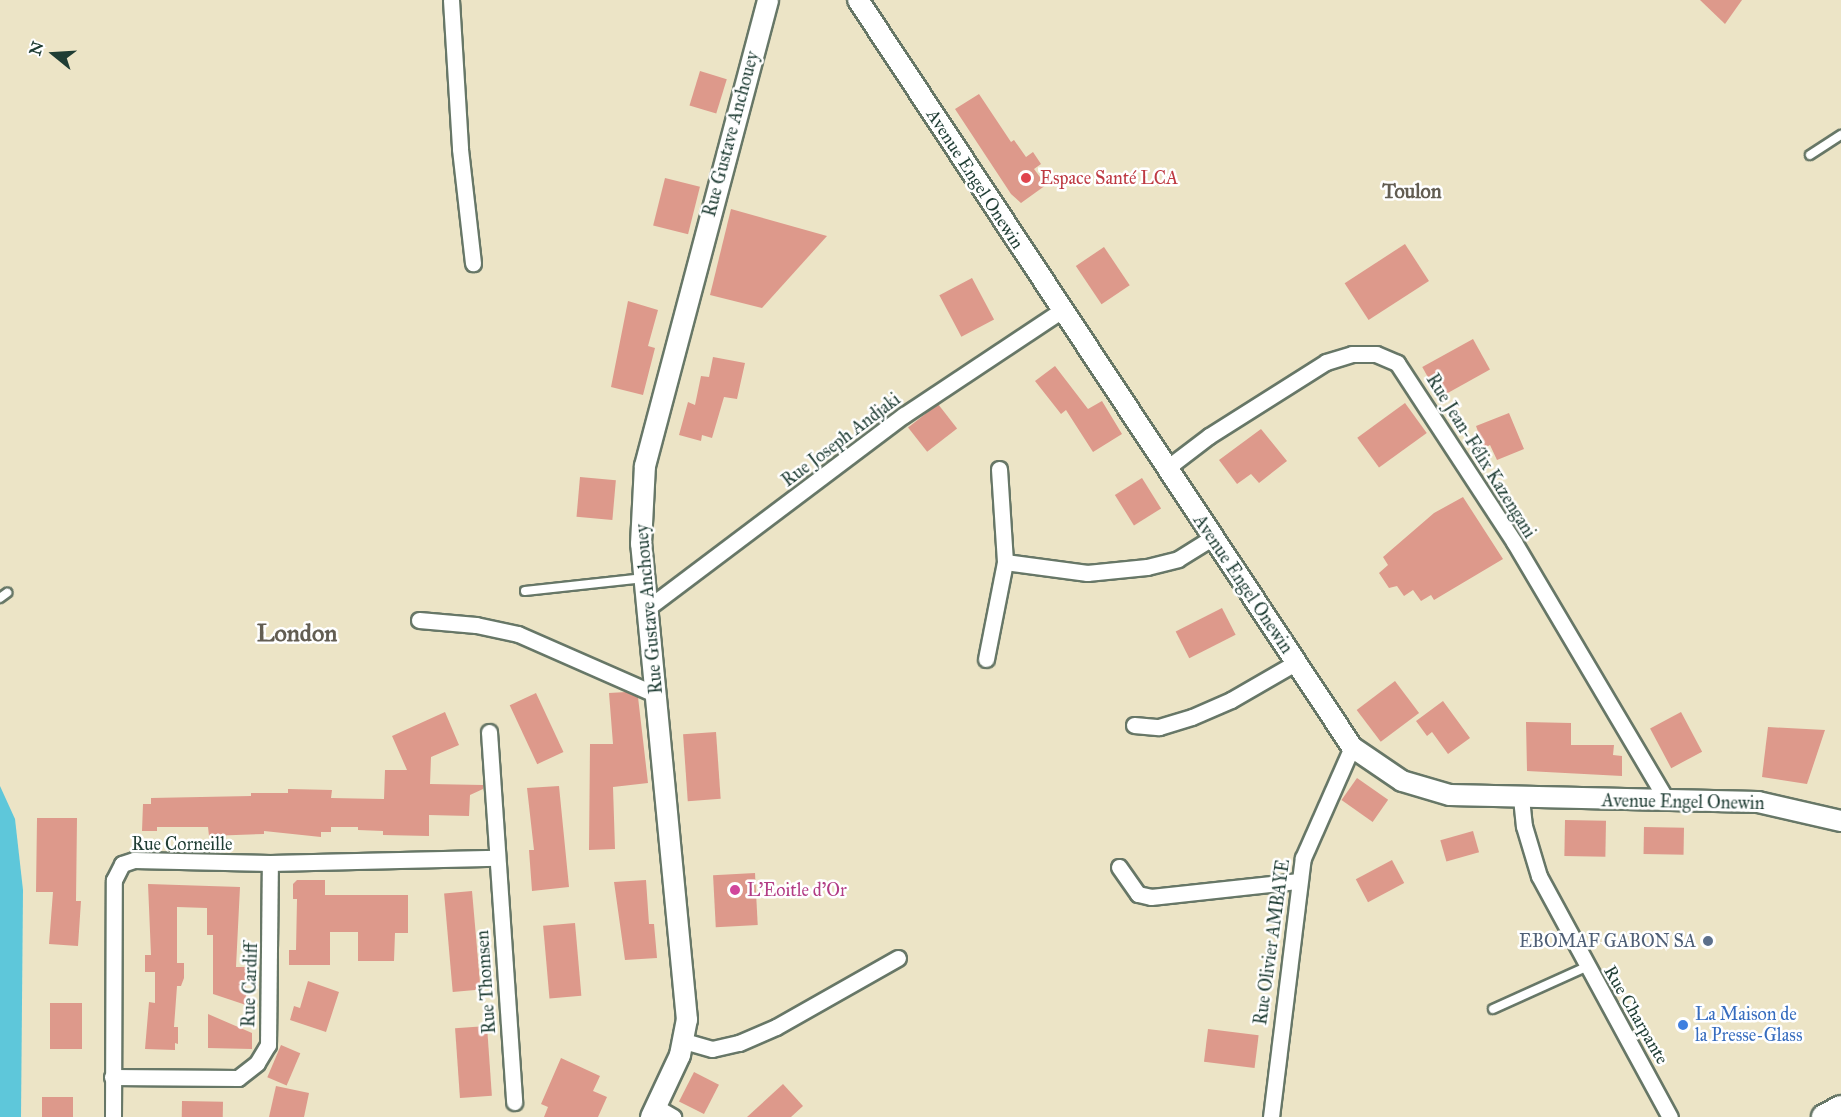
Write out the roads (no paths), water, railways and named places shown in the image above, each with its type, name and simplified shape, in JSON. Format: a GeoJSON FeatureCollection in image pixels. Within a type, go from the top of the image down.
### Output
{"type":"FeatureCollection","features":[{"type":"Feature","properties":{"kind":"main road"},"geometry":{"type":"LineString","coordinates":[[1824,1117],[1841,1108]]}},
{"type":"Feature","properties":{"kind":"street"},"geometry":{"type":"LineString","coordinates":[[451,0],[460,149],[473,263]]}},
{"type":"Feature","properties":{"kind":"street","name":"Rue Gustave Anchouey"},"geometry":{"type":"LineString","coordinates":[[653,1112],[684,1041],[687,1020],[640,521],[649,445],[768,0]]}},
{"type":"Feature","properties":{"kind":"street","name":"Avenue Engel Onewin"},"geometry":{"type":"LineString","coordinates":[[858,0],[1352,747],[1382,769],[1422,789],[1450,795],[1758,802],[1841,821]]}},
{"type":"Feature","properties":{"kind":"street","name":"Rue Joseph Andjaki"},"geometry":{"type":"LineString","coordinates":[[649,607],[904,415],[1062,310]]}},
{"type":"Feature","properties":{"kind":"street","name":"Rue Jean-Félix Kazengani"},"geometry":{"type":"LineString","coordinates":[[1167,468],[1209,436],[1326,362],[1352,354],[1376,354],[1397,363],[1514,542],[1666,799]]}},
{"type":"Feature","properties":{"kind":"street"},"geometry":{"type":"LineString","coordinates":[[986,659],[1005,562],[999,469]]}},
{"type":"Feature","properties":{"kind":"street"},"geometry":{"type":"LineString","coordinates":[[1005,562],[1087,573],[1147,567],[1178,559],[1212,538]]}},
{"type":"Feature","properties":{"kind":"street"},"geometry":{"type":"LineString","coordinates":[[419,620],[476,625],[518,634],[657,695]]}},
{"type":"Feature","properties":{"kind":"street"},"geometry":{"type":"LineString","coordinates":[[1134,724],[1159,727],[1192,717],[1231,700],[1295,663]]}},
{"type":"Feature","properties":{"kind":"street","name":"Rue Thomsen"},"geometry":{"type":"LineString","coordinates":[[489,732],[514,1102]]}},
{"type":"Feature","properties":{"kind":"street","name":"Rue Olivier AMBAYE"},"geometry":{"type":"LineString","coordinates":[[1271,1117],[1303,858],[1352,747]]}},
{"type":"Feature","properties":{"kind":"street","name":"Rue Charpante"},"geometry":{"type":"LineString","coordinates":[[1521,798],[1524,826],[1539,876],[1586,968],[1670,1117]]}},
{"type":"Feature","properties":{"kind":"street","name":"Rue Corneille"},"geometry":{"type":"LineString","coordinates":[[113,1117],[114,880],[122,864],[134,860],[270,863],[497,858]]}},
{"type":"Feature","properties":{"kind":"street","name":"Rue Cardiff"},"geometry":{"type":"LineString","coordinates":[[112,1077],[238,1078],[257,1063],[268,1045],[270,863]]}},
{"type":"Feature","properties":{"kind":"street"},"geometry":{"type":"LineString","coordinates":[[1119,867],[1138,894],[1151,897],[1299,881]]}},
{"type":"Feature","properties":{"kind":"street"},"geometry":{"type":"LineString","coordinates":[[684,1041],[712,1049],[739,1043],[776,1027],[898,958]]}},
{"type":"Feature","properties":{"kind":"street"},"geometry":{"type":"LineString","coordinates":[[653,1112],[674,1117]]}},
{"type":"Feature","properties":{"kind":"lane"},"geometry":{"type":"LineString","coordinates":[[1809,156],[1841,135]]}},
{"type":"Feature","properties":{"kind":"lane"},"geometry":{"type":"LineString","coordinates":[[525,591],[645,577]]}},
{"type":"Feature","properties":{"kind":"lane"},"geometry":{"type":"LineString","coordinates":[[1493,1009],[1586,968]]}},
{"type":"Feature","properties":{"kind":"water"},"geometry":{"type":"Polygon","coordinates":[[[0,786],[15,819],[23,890],[21,1117],[0,1117],[0,786]]]}},
{"type":"Feature","properties":{"kind":"place","name":"Espace Santé LCA"},"geometry":{"type":"Point","coordinates":[1026,178]}},
{"type":"Feature","properties":{"kind":"place","name":"L'Eoitle d'Or"},"geometry":{"type":"Point","coordinates":[735,890]}},
{"type":"Feature","properties":{"kind":"place","name":"EBOMAF GABON SA"},"geometry":{"type":"Point","coordinates":[1708,941]}},
{"type":"Feature","properties":{"kind":"place","name":"La Maison de la Presse-Glass"},"geometry":{"type":"Point","coordinates":[1683,1025]}},
{"type":"Feature","properties":{"kind":"district","name":"Toulon"},"geometry":{"type":"Point","coordinates":[1412,191]}},
{"type":"Feature","properties":{"kind":"district","name":"London"},"geometry":{"type":"Point","coordinates":[297,634]}}]}
